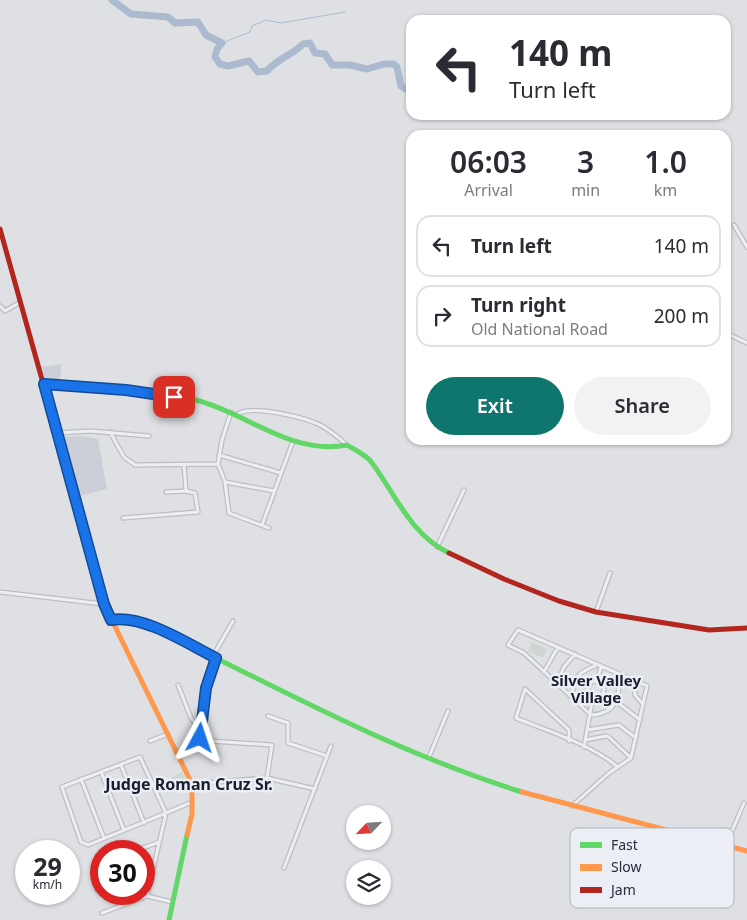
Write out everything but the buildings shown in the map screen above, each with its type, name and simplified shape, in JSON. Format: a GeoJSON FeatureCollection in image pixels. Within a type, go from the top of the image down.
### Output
{"type":"FeatureCollection","features":[{"type":"Feature","properties":{"kind":"street"},"geometry":{"type":"LineString","coordinates":[[734,224],[747,247]]}},
{"type":"Feature","properties":{"kind":"street"},"geometry":{"type":"LineString","coordinates":[[0,229],[104,604],[192,784],[194,801],[169,920]]}},
{"type":"Feature","properties":{"kind":"street"},"geometry":{"type":"LineString","coordinates":[[0,315],[19,303]]}},
{"type":"Feature","properties":{"kind":"street"},"geometry":{"type":"LineString","coordinates":[[0,306],[5,311]]}},
{"type":"Feature","properties":{"kind":"street"},"geometry":{"type":"LineString","coordinates":[[731,335],[747,343]]}},
{"type":"Feature","properties":{"kind":"street"},"geometry":{"type":"LineString","coordinates":[[44,384],[143,392],[213,405],[231,411],[311,447],[325,449],[347,445]]}},
{"type":"Feature","properties":{"kind":"street"},"geometry":{"type":"LineString","coordinates":[[238,414],[247,410],[262,411],[314,422],[331,432],[371,461],[411,523],[437,546],[504,579],[559,601],[596,612],[709,630],[747,628]]}},
{"type":"Feature","properties":{"kind":"street"},"geometry":{"type":"LineString","coordinates":[[231,411],[218,464],[226,482],[229,513],[269,528]]}},
{"type":"Feature","properties":{"kind":"street"},"geometry":{"type":"LineString","coordinates":[[58,433],[78,431],[110,432],[149,436]]}},
{"type":"Feature","properties":{"kind":"street"},"geometry":{"type":"LineString","coordinates":[[110,432],[124,457],[132,464],[218,464]]}},
{"type":"Feature","properties":{"kind":"street"},"geometry":{"type":"LineString","coordinates":[[262,525],[293,440]]}},
{"type":"Feature","properties":{"kind":"street"},"geometry":{"type":"LineString","coordinates":[[219,455],[281,473]]}},
{"type":"Feature","properties":{"kind":"street"},"geometry":{"type":"LineString","coordinates":[[184,464],[186,491]]}},
{"type":"Feature","properties":{"kind":"street"},"geometry":{"type":"LineString","coordinates":[[226,482],[274,491]]}},
{"type":"Feature","properties":{"kind":"street"},"geometry":{"type":"LineString","coordinates":[[437,546],[464,490]]}},
{"type":"Feature","properties":{"kind":"street"},"geometry":{"type":"LineString","coordinates":[[123,518],[198,512],[195,493],[186,491],[166,492]]}},
{"type":"Feature","properties":{"kind":"street"},"geometry":{"type":"LineString","coordinates":[[596,612],[610,573]]}},
{"type":"Feature","properties":{"kind":"street"},"geometry":{"type":"LineString","coordinates":[[0,592],[104,604]]}},
{"type":"Feature","properties":{"kind":"street"},"geometry":{"type":"LineString","coordinates":[[111,620],[125,618],[136,621],[370,733],[509,788],[572,807],[657,828]]}},
{"type":"Feature","properties":{"kind":"street"},"geometry":{"type":"LineString","coordinates":[[234,621],[214,657],[206,688],[200,734],[202,740],[272,745],[266,778]]}},
{"type":"Feature","properties":{"kind":"street"},"geometry":{"type":"LineString","coordinates":[[572,807],[631,758],[647,686],[518,630],[508,646],[524,653],[591,715]]}},
{"type":"Feature","properties":{"kind":"street"},"geometry":{"type":"LineString","coordinates":[[544,672],[558,647]]}},
{"type":"Feature","properties":{"kind":"street"},"geometry":{"type":"LineString","coordinates":[[557,683],[564,667],[575,654]]}},
{"type":"Feature","properties":{"kind":"street"},"geometry":{"type":"LineString","coordinates":[[575,701],[572,693],[574,679],[582,670],[596,665]]}},
{"type":"Feature","properties":{"kind":"street"},"geometry":{"type":"LineString","coordinates":[[597,681],[601,667]]}},
{"type":"Feature","properties":{"kind":"street"},"geometry":{"type":"LineString","coordinates":[[591,715],[607,712],[617,702],[619,690],[616,674]]}},
{"type":"Feature","properties":{"kind":"street"},"geometry":{"type":"LineString","coordinates":[[594,697],[599,697],[604,691],[602,684],[597,681]]}},
{"type":"Feature","properties":{"kind":"street"},"geometry":{"type":"LineString","coordinates":[[584,747],[594,697],[588,689],[592,682],[597,681]]}},
{"type":"Feature","properties":{"kind":"street"},"geometry":{"type":"LineString","coordinates":[[635,681],[636,695],[643,704]]}},
{"type":"Feature","properties":{"kind":"street"},"geometry":{"type":"LineString","coordinates":[[178,685],[191,718],[195,723],[201,725]]}},
{"type":"Feature","properties":{"kind":"street"},"geometry":{"type":"LineString","coordinates":[[569,741],[569,730],[525,689],[516,718],[569,741],[602,754],[618,767]]}},
{"type":"Feature","properties":{"kind":"street"},"geometry":{"type":"LineString","coordinates":[[617,702],[640,720]]}},
{"type":"Feature","properties":{"kind":"street"},"geometry":{"type":"LineString","coordinates":[[429,757],[448,711]]}},
{"type":"Feature","properties":{"kind":"street"},"geometry":{"type":"LineString","coordinates":[[268,716],[288,723],[288,743],[327,756]]}},
{"type":"Feature","properties":{"kind":"street"},"geometry":{"type":"LineString","coordinates":[[587,730],[619,725],[636,738]]}},
{"type":"Feature","properties":{"kind":"street"},"geometry":{"type":"LineString","coordinates":[[150,741],[168,734]]}},
{"type":"Feature","properties":{"kind":"street"},"geometry":{"type":"LineString","coordinates":[[585,740],[606,736],[631,758]]}},
{"type":"Feature","properties":{"kind":"street"},"geometry":{"type":"LineString","coordinates":[[284,868],[330,746]]}},
{"type":"Feature","properties":{"kind":"street"},"geometry":{"type":"LineString","coordinates":[[155,862],[166,814],[140,757],[62,787],[82,842],[86,845],[144,823],[166,814],[194,801]]}},
{"type":"Feature","properties":{"kind":"street"},"geometry":{"type":"LineString","coordinates":[[121,765],[144,823]]}},
{"type":"Feature","properties":{"kind":"street"},"geometry":{"type":"LineString","coordinates":[[101,772],[124,830]]}},
{"type":"Feature","properties":{"kind":"street"},"geometry":{"type":"LineString","coordinates":[[192,784],[266,778],[315,789]]}},
{"type":"Feature","properties":{"kind":"street"},"geometry":{"type":"LineString","coordinates":[[81,779],[104,838]]}},
{"type":"Feature","properties":{"kind":"street"},"geometry":{"type":"LineString","coordinates":[[733,828],[744,802]]}},
{"type":"Feature","properties":{"kind":"street"},"geometry":{"type":"LineString","coordinates":[[155,843],[159,841]]}},
{"type":"Feature","properties":{"kind":"street"},"geometry":{"type":"LineString","coordinates":[[734,847],[747,851]]}},
{"type":"Feature","properties":{"kind":"street"},"geometry":{"type":"LineString","coordinates":[[155,898],[172,902]]}},
{"type":"Feature","properties":{"kind":"street"},"geometry":{"type":"LineString","coordinates":[[102,913],[123,905]]}},
{"type":"Feature","properties":{"kind":"shaded area"},"geometry":{"type":"Polygon","coordinates":[[[62,364],[59,384],[46,383],[42,367],[62,364]]]}},
{"type":"Feature","properties":{"kind":"shaded area"},"geometry":{"type":"Polygon","coordinates":[[[82,436],[98,439],[107,489],[79,496],[62,437],[82,436]]]}},
{"type":"Feature","properties":{"kind":"shaded area"},"geometry":{"type":"Polygon","coordinates":[[[532,642],[547,649],[543,658],[528,651],[532,642]]]}},
{"type":"Feature","properties":{"kind":"shaded area"},"geometry":{"type":"Polygon","coordinates":[[[182,772],[188,786],[178,792],[171,778],[182,772]]]}},
{"type":"Feature","properties":{"kind":"waterway"},"geometry":{"type":"LineString","coordinates":[[112,0],[131,14],[168,17],[175,23],[198,22],[206,35],[222,43],[217,49],[215,57],[220,64],[228,66],[249,61],[258,72],[267,71],[303,44],[310,43],[315,53],[325,54],[332,65],[350,65],[367,69],[384,64],[394,64],[397,67],[401,86],[406,89]]}},
{"type":"Feature","properties":{"kind":"waterway"},"geometry":{"type":"LineString","coordinates":[[222,43],[250,32],[252,26],[266,20],[281,23],[345,12]]}},
{"type":"Feature","properties":{"kind":"traffic: fast"},"geometry":{"type":"LineString","coordinates":[[44,384],[140,391],[177,396],[215,406],[288,439],[327,447],[347,445],[370,460],[414,525],[435,545],[449,553]]}},
{"type":"Feature","properties":{"kind":"traffic: fast"},"geometry":{"type":"LineString","coordinates":[[111,620],[131,619],[164,632],[385,740],[430,759],[522,792]]}},
{"type":"Feature","properties":{"kind":"traffic: fast"},"geometry":{"type":"LineString","coordinates":[[169,920],[187,835]]}},
{"type":"Feature","properties":{"kind":"traffic: slow"},"geometry":{"type":"LineString","coordinates":[[67,469],[104,604],[192,784],[192,814],[187,835]]}},
{"type":"Feature","properties":{"kind":"traffic: slow"},"geometry":{"type":"LineString","coordinates":[[522,792],[659,828]]}},
{"type":"Feature","properties":{"kind":"traffic: slow"},"geometry":{"type":"LineString","coordinates":[[734,848],[747,851]]}},
{"type":"Feature","properties":{"kind":"traffic: jam"},"geometry":{"type":"LineString","coordinates":[[0,229],[67,469]]}},
{"type":"Feature","properties":{"kind":"traffic: jam"},"geometry":{"type":"LineString","coordinates":[[449,553],[504,579],[559,601],[596,612],[709,630],[747,628]]}},
{"type":"Feature","properties":{"kind":"district","name":"Silver Valley Village"},"geometry":{"type":"Point","coordinates":[596,690]}},
{"type":"Feature","properties":{"kind":"district","name":"Judge Roman Cruz Sr."},"geometry":{"type":"Point","coordinates":[189,784]}},
{"type":"Feature","properties":{"kind":"route"},"geometry":{"type":"LineString","coordinates":[[174,397],[126,390],[44,384],[104,604],[111,620],[125,618],[140,622],[216,658],[206,688],[200,738]]}}]}
